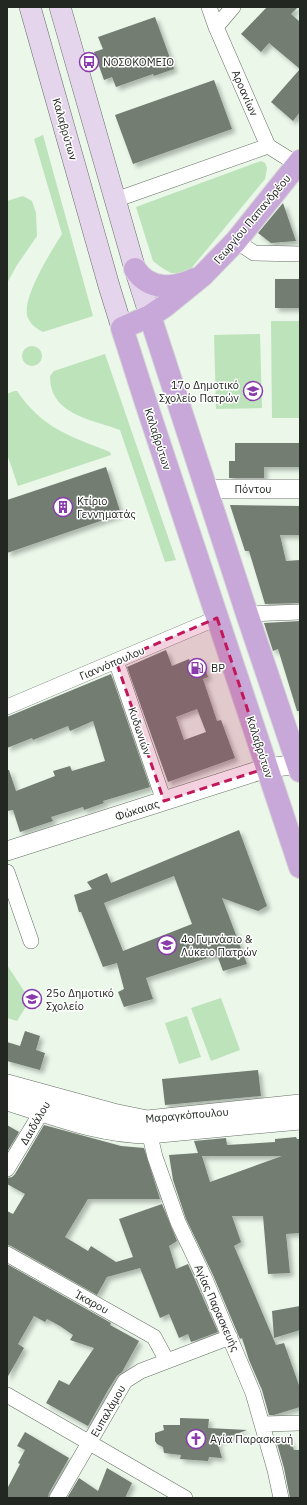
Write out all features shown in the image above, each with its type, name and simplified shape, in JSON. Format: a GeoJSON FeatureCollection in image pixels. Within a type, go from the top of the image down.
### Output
{"type":"FeatureCollection","features":[{"type":"Feature","properties":{"kind":"main road","name":"Καλαβρύτων"},"geometry":{"type":"LineString","coordinates":[[30,7],[97,246],[122,328],[300,867]]}},
{"type":"Feature","properties":{"kind":"main road"},"geometry":{"type":"LineString","coordinates":[[60,7],[135,269],[246,614],[299,766]]}},
{"type":"Feature","properties":{"kind":"main road","name":"Γεωργίου Παπανδρέου"},"geometry":{"type":"LineString","coordinates":[[122,328],[150,316],[172,301],[202,276],[236,241],[299,162]]}},
{"type":"Feature","properties":{"kind":"main road"},"geometry":{"type":"LineString","coordinates":[[135,269],[147,282],[158,286],[177,286],[202,276]]}},
{"type":"Feature","properties":{"kind":"street","name":"Αροανίων"},"geometry":{"type":"LineString","coordinates":[[209,7],[216,27],[268,146]]}},
{"type":"Feature","properties":{"kind":"street"},"geometry":{"type":"LineString","coordinates":[[216,27],[233,7]]}},
{"type":"Feature","properties":{"kind":"street"},"geometry":{"type":"LineString","coordinates":[[115,200],[268,146],[299,162]]}},
{"type":"Feature","properties":{"kind":"street"},"geometry":{"type":"LineString","coordinates":[[236,241],[254,253],[300,254]]}},
{"type":"Feature","properties":{"kind":"street","name":"Πόντου"},"geometry":{"type":"LineString","coordinates":[[207,489],[300,489]]}},
{"type":"Feature","properties":{"kind":"street"},"geometry":{"type":"LineString","coordinates":[[246,614],[300,612]]}},
{"type":"Feature","properties":{"kind":"street","name":"Γιαννόπουλου"},"geometry":{"type":"LineString","coordinates":[[7,707],[218,618]]}},
{"type":"Feature","properties":{"kind":"street","name":"Κυδωνιών"},"geometry":{"type":"LineString","coordinates":[[116,661],[164,801]]}},
{"type":"Feature","properties":{"kind":"street","name":"Φώκαιας"},"geometry":{"type":"LineString","coordinates":[[7,851],[268,768],[299,766]]}},
{"type":"Feature","properties":{"kind":"street"},"geometry":{"type":"LineString","coordinates":[[7,872],[30,941]]}},
{"type":"Feature","properties":{"kind":"street","name":"Μαραγκόπουλου"},"geometry":{"type":"LineString","coordinates":[[7,1084],[46,1104],[112,1131],[129,1133],[148,1127],[300,1104]]}},
{"type":"Feature","properties":{"kind":"street","name":"Μαραγκόπουλου"},"geometry":{"type":"LineString","coordinates":[[7,1101],[46,1104]]}},
{"type":"Feature","properties":{"kind":"street","name":"Δαιδάλου"},"geometry":{"type":"LineString","coordinates":[[7,1169],[46,1104]]}},
{"type":"Feature","properties":{"kind":"street","name":"Μαραγκόπουλου"},"geometry":{"type":"LineString","coordinates":[[148,1127],[300,1120]]}},
{"type":"Feature","properties":{"kind":"street","name":"Αγίας Παρασκευής"},"geometry":{"type":"LineString","coordinates":[[148,1127],[178,1222],[230,1337],[253,1393],[263,1424],[281,1498]]}},
{"type":"Feature","properties":{"kind":"street","name":"Ίκαρου"},"geometry":{"type":"LineString","coordinates":[[7,1254],[154,1337],[167,1361]]}},
{"type":"Feature","properties":{"kind":"street","name":"Ευπαλάμου"},"geometry":{"type":"LineString","coordinates":[[57,1498],[125,1381],[142,1371],[230,1337]]}},
{"type":"Feature","properties":{"kind":"street"},"geometry":{"type":"LineString","coordinates":[[7,1396],[185,1498]]}},
{"type":"Feature","properties":{"kind":"street"},"geometry":{"type":"LineString","coordinates":[[263,1424],[300,1423]]}},
{"type":"Feature","properties":{"kind":"highlighted area"},"geometry":{"type":"Polygon","coordinates":[[[217,618],[267,768],[164,801],[116,661],[217,618]]]}},
{"type":"Feature","properties":{"kind":"green space"},"geometry":{"type":"Polygon","coordinates":[[[43,135],[93,316],[43,332],[31,323],[28,318],[27,310],[38,275],[62,234],[34,139],[43,135]]]}},
{"type":"Feature","properties":{"kind":"green space"},"geometry":{"type":"Polygon","coordinates":[[[261,161],[265,163],[267,168],[265,179],[189,271],[183,274],[171,273],[153,261],[136,207],[261,161]]]}},
{"type":"Feature","properties":{"kind":"green space"},"geometry":{"type":"Polygon","coordinates":[[[23,196],[32,201],[36,213],[37,236],[17,265],[7,283],[7,201],[23,196]]]}},
{"type":"Feature","properties":{"kind":"green space"},"geometry":{"type":"Polygon","coordinates":[[[271,321],[300,321],[300,418],[272,418],[271,321]]]}},
{"type":"Feature","properties":{"kind":"green space"},"geometry":{"type":"Polygon","coordinates":[[[260,334],[262,408],[216,409],[214,335],[260,334]]]}},
{"type":"Feature","properties":{"kind":"green space"},"geometry":{"type":"Polygon","coordinates":[[[32,346],[39,349],[42,356],[39,363],[32,366],[25,363],[22,356],[25,349],[32,346]]]}},
{"type":"Feature","properties":{"kind":"green space"},"geometry":{"type":"Polygon","coordinates":[[[105,354],[176,560],[165,562],[120,430],[74,414],[57,399],[52,389],[50,376],[54,371],[105,354]]]}},
{"type":"Feature","properties":{"kind":"green space"},"geometry":{"type":"Polygon","coordinates":[[[17,391],[27,404],[47,423],[70,436],[110,452],[111,455],[18,486],[7,454],[7,394],[17,391]]]}},
{"type":"Feature","properties":{"kind":"green space"},"geometry":{"type":"Polygon","coordinates":[[[7,965],[30,1000],[17,1021],[7,1018],[7,965]]]}},
{"type":"Feature","properties":{"kind":"green space"},"geometry":{"type":"Polygon","coordinates":[[[221,998],[240,1050],[211,1061],[191,1008],[221,998]]]}},
{"type":"Feature","properties":{"kind":"green space"},"geometry":{"type":"Polygon","coordinates":[[[187,1016],[201,1057],[179,1064],[165,1023],[187,1016]]]}},
{"type":"Feature","properties":{"kind":"building"},"geometry":{"type":"Polygon","coordinates":[[[267,7],[298,7],[291,14],[300,22],[300,69],[269,43],[261,52],[241,34],[267,7]]]}},
{"type":"Feature","properties":{"kind":"building"},"geometry":{"type":"Polygon","coordinates":[[[155,17],[174,69],[154,76],[153,74],[116,87],[112,77],[104,80],[94,52],[103,49],[98,37],[155,17]]]}},
{"type":"Feature","properties":{"kind":"building"},"geometry":{"type":"Polygon","coordinates":[[[300,69],[300,112],[293,121],[271,102],[300,69]]]}},
{"type":"Feature","properties":{"kind":"building"},"geometry":{"type":"Polygon","coordinates":[[[214,80],[232,129],[133,164],[115,115],[214,80]]]}},
{"type":"Feature","properties":{"kind":"building"},"geometry":{"type":"Polygon","coordinates":[[[283,203],[296,241],[271,243],[258,233],[283,203]]]}},
{"type":"Feature","properties":{"kind":"building"},"geometry":{"type":"Polygon","coordinates":[[[275,279],[300,279],[300,308],[275,308],[275,279]]]}},
{"type":"Feature","properties":{"kind":"building"},"geometry":{"type":"Polygon","coordinates":[[[235,443],[300,443],[300,467],[264,467],[264,478],[229,478],[229,461],[235,461],[235,443]]]}},
{"type":"Feature","properties":{"kind":"building","name":"Κτίριο Γεννηματάς"},"geometry":{"type":"Polygon","coordinates":[[[106,467],[121,514],[7,553],[7,500],[106,467]]]}},
{"type":"Feature","properties":{"kind":"building"},"geometry":{"type":"Polygon","coordinates":[[[230,505],[300,506],[300,535],[280,535],[286,561],[300,560],[300,603],[265,604],[249,551],[245,551],[230,505]]]}},
{"type":"Feature","properties":{"kind":"building"},"geometry":{"type":"Polygon","coordinates":[[[300,621],[300,711],[297,711],[278,649],[273,651],[264,623],[300,621]]]}},
{"type":"Feature","properties":{"kind":"building"},"geometry":{"type":"Polygon","coordinates":[[[166,650],[172,666],[189,659],[191,663],[202,659],[208,677],[203,679],[217,721],[221,720],[235,758],[168,782],[127,667],[166,650]],[[197,709],[176,717],[184,740],[206,732],[197,709]]]}},
{"type":"Feature","properties":{"kind":"building"},"geometry":{"type":"Polygon","coordinates":[[[111,674],[150,787],[103,801],[104,803],[84,810],[83,807],[51,817],[53,821],[20,832],[13,810],[7,811],[7,770],[9,770],[16,791],[55,776],[53,771],[70,766],[72,771],[105,761],[93,721],[70,731],[68,726],[33,740],[32,738],[7,748],[7,717],[111,674]]]}},
{"type":"Feature","properties":{"kind":"building"},"geometry":{"type":"Polygon","coordinates":[[[239,830],[267,906],[258,911],[222,898],[247,964],[223,971],[217,955],[146,978],[153,999],[124,1007],[118,992],[124,989],[117,963],[103,967],[81,912],[79,912],[74,895],[92,889],[87,882],[107,873],[111,883],[239,830]],[[174,876],[104,903],[123,951],[192,924],[174,876]]]}},
{"type":"Feature","properties":{"kind":"building"},"geometry":{"type":"Polygon","coordinates":[[[25,1031],[40,1036],[36,1050],[45,1053],[40,1070],[7,1061],[7,1042],[20,1046],[25,1031]]]}},
{"type":"Feature","properties":{"kind":"building"},"geometry":{"type":"Polygon","coordinates":[[[258,1070],[261,1096],[165,1105],[162,1079],[258,1070]]]}},
{"type":"Feature","properties":{"kind":"building"},"geometry":{"type":"Polygon","coordinates":[[[7,1125],[19,1132],[7,1152],[7,1125]]]}},
{"type":"Feature","properties":{"kind":"building"},"geometry":{"type":"Polygon","coordinates":[[[44,1125],[121,1146],[144,1148],[160,1199],[88,1199],[65,1237],[88,1251],[91,1246],[116,1262],[133,1257],[119,1219],[162,1204],[177,1241],[169,1246],[176,1269],[188,1264],[218,1332],[191,1342],[188,1334],[179,1338],[169,1314],[160,1318],[140,1268],[107,1277],[97,1295],[7,1245],[7,1211],[13,1214],[25,1194],[7,1184],[7,1178],[12,1177],[15,1174],[44,1125]]]}},
{"type":"Feature","properties":{"kind":"building"},"geometry":{"type":"Polygon","coordinates":[[[296,1137],[297,1139],[300,1139],[300,1233],[286,1234],[290,1273],[268,1274],[263,1216],[232,1216],[241,1242],[234,1246],[276,1345],[284,1343],[300,1388],[300,1407],[274,1415],[269,1415],[262,1390],[249,1360],[242,1338],[240,1339],[213,1275],[186,1219],[173,1180],[169,1155],[198,1153],[194,1141],[226,1138],[227,1145],[275,1142],[275,1139],[296,1137]],[[202,1156],[210,1182],[282,1156],[202,1156]]]}},
{"type":"Feature","properties":{"kind":"building"},"geometry":{"type":"Polygon","coordinates":[[[7,1264],[111,1323],[110,1325],[139,1341],[122,1372],[117,1376],[108,1390],[88,1426],[46,1403],[59,1380],[69,1385],[94,1348],[70,1340],[73,1335],[60,1326],[47,1319],[45,1322],[34,1316],[18,1344],[24,1348],[7,1378],[7,1264]]]}},
{"type":"Feature","properties":{"kind":"building"},"geometry":{"type":"Polygon","coordinates":[[[300,1306],[300,1330],[274,1338],[272,1311],[300,1306]]]}},
{"type":"Feature","properties":{"kind":"building","name":"Αγία Παρασκευή"},"geometry":{"type":"Polygon","coordinates":[[[180,1418],[209,1419],[208,1428],[247,1430],[217,1441],[222,1458],[209,1457],[208,1461],[180,1459],[181,1455],[164,1453],[163,1447],[155,1441],[155,1433],[164,1430],[163,1425],[180,1425],[180,1418]]]}},
{"type":"Feature","properties":{"kind":"building"},"geometry":{"type":"Polygon","coordinates":[[[25,1432],[69,1458],[49,1493],[48,1498],[7,1498],[7,1489],[20,1464],[18,1463],[25,1450],[17,1446],[25,1432]]]}},
{"type":"Feature","properties":{"kind":"building"},"geometry":{"type":"Polygon","coordinates":[[[288,1437],[294,1450],[300,1450],[300,1498],[290,1498],[284,1468],[276,1440],[288,1437]]]}},
{"type":"Feature","properties":{"kind":"building"},"geometry":{"type":"Polygon","coordinates":[[[107,1468],[132,1483],[125,1498],[67,1498],[79,1478],[98,1491],[107,1468]]]}},
{"type":"Feature","properties":{"kind":"place","name":"ΝΟΣΟΚΟΜΕΙΟ"},"geometry":{"type":"Point","coordinates":[89,62]}},
{"type":"Feature","properties":{"kind":"place","name":"17ο Δημοτικό Σχολείο Πατρών"},"geometry":{"type":"Point","coordinates":[253,391]}},
{"type":"Feature","properties":{"kind":"place","name":"Κτίριο Γεννηματάς"},"geometry":{"type":"Point","coordinates":[63,507]}},
{"type":"Feature","properties":{"kind":"place","name":"BP"},"geometry":{"type":"Point","coordinates":[197,668]}},
{"type":"Feature","properties":{"kind":"place","name":"4ο Γυμνάσιο & Λύκειο Πατρών"},"geometry":{"type":"Point","coordinates":[167,945]}},
{"type":"Feature","properties":{"kind":"place","name":"25ο Δημοτικό Σχολείο"},"geometry":{"type":"Point","coordinates":[32,999]}},
{"type":"Feature","properties":{"kind":"place","name":"Αγία Παρασκευή"},"geometry":{"type":"Point","coordinates":[196,1439]}}]}
